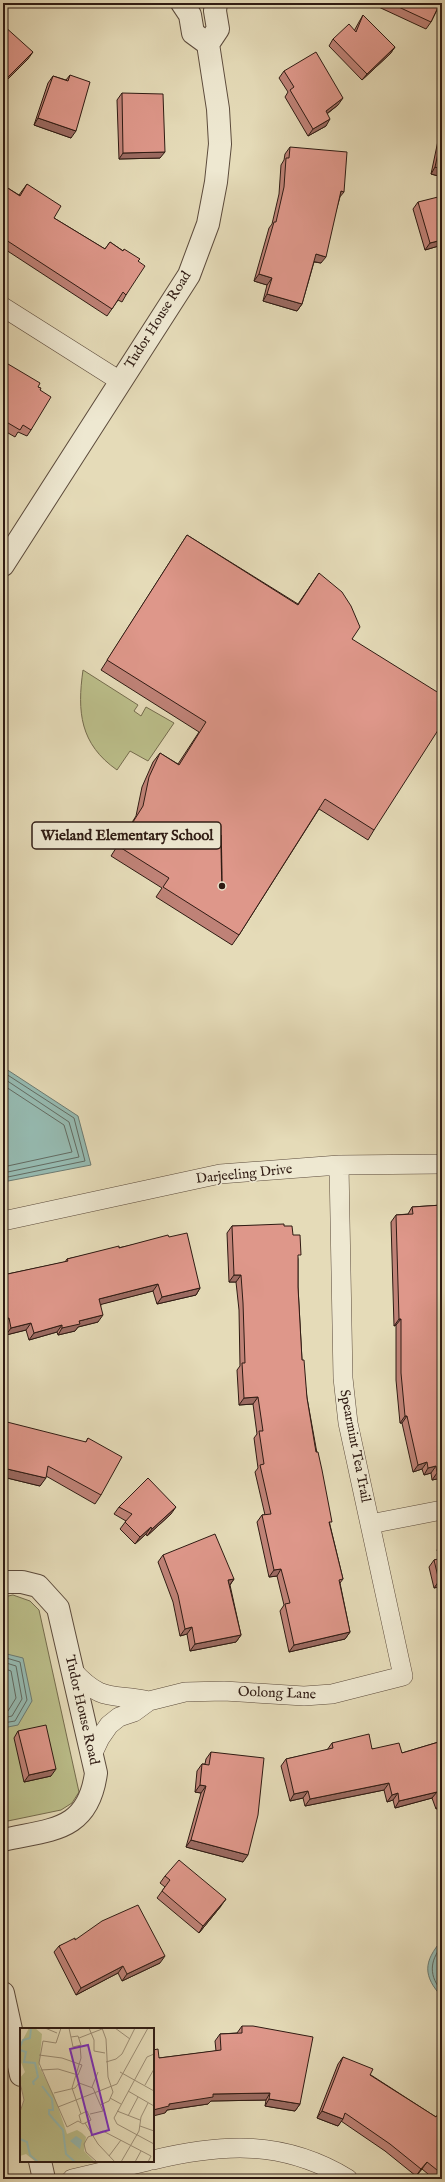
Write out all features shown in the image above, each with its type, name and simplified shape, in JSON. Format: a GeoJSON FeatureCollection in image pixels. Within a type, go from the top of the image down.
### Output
{"type":"FeatureCollection","features":[{"type":"Feature","properties":{"kind":"street"},"geometry":{"type":"LineString","coordinates":[[182,3],[190,15],[193,33],[208,44],[218,29],[215,11],[216,3]]}},
{"type":"Feature","properties":{"kind":"street","name":"Tudor House Road"},"geometry":{"type":"LineString","coordinates":[[3,566],[189,274],[208,224],[216,182],[220,144],[218,109],[208,44]]}},
{"type":"Feature","properties":{"kind":"street"},"geometry":{"type":"LineString","coordinates":[[3,307],[120,382]]}},
{"type":"Feature","properties":{"kind":"street","name":"Darjeeling Drive"},"geometry":{"type":"LineString","coordinates":[[3,1221],[220,1174],[339,1165],[442,1164]]}},
{"type":"Feature","properties":{"kind":"street","name":"Spearmint Tea Trail"},"geometry":{"type":"LineString","coordinates":[[339,1165],[343,1378],[348,1423],[403,1676]]}},
{"type":"Feature","properties":{"kind":"street"},"geometry":{"type":"LineString","coordinates":[[370,1524],[442,1510]]}},
{"type":"Feature","properties":{"kind":"street","name":"Tudor House Road"},"geometry":{"type":"LineString","coordinates":[[3,1582],[22,1582],[38,1586],[58,1608],[96,1773],[94,1790],[87,1806],[77,1818],[60,1827],[3,1840]]}},
{"type":"Feature","properties":{"kind":"street","name":"Oolong Lane"},"geometry":{"type":"LineString","coordinates":[[73,1672],[84,1684],[98,1693],[113,1698],[130,1697],[149,1701],[192,1692],[224,1691],[297,1696],[332,1694],[403,1676]]}},
{"type":"Feature","properties":{"kind":"street","name":"Oolong Lane"},"geometry":{"type":"LineString","coordinates":[[92,1755],[100,1738],[109,1725],[119,1717],[134,1712],[149,1701]]}},
{"type":"Feature","properties":{"kind":"street","name":"Tudor House Road"},"geometry":{"type":"LineString","coordinates":[[3,1850],[25,1835]]}},
{"type":"Feature","properties":{"kind":"street"},"geometry":{"type":"LineString","coordinates":[[3,1993],[20,2070]]}},
{"type":"Feature","properties":{"kind":"street"},"geometry":{"type":"LineString","coordinates":[[154,2160],[187,2152],[224,2147],[258,2147],[286,2153],[312,2161],[348,2179]]}},
{"type":"Feature","properties":{"kind":"street"},"geometry":{"type":"LineString","coordinates":[[40,2162],[44,2179]]}},
{"type":"Feature","properties":{"kind":"street"},"geometry":{"type":"LineString","coordinates":[[72,2179],[144,2162]]}},
{"type":"Feature","properties":{"kind":"green space"},"geometry":{"type":"Polygon","coordinates":[[[83,670],[138,705],[134,711],[141,716],[146,707],[174,723],[148,761],[130,751],[117,770],[95,749],[88,738],[81,713],[81,685],[83,670]]]}},
{"type":"Feature","properties":{"kind":"green space"},"geometry":{"type":"Polygon","coordinates":[[[13,1595],[30,1601],[39,1610],[79,1792],[72,1803],[61,1810],[3,1822],[3,1597],[13,1595]]]}},
{"type":"Feature","properties":{"kind":"water"},"geometry":{"type":"Polygon","coordinates":[[[3,1067],[78,1116],[91,1165],[3,1182],[3,1067]]]}},
{"type":"Feature","properties":{"kind":"water"},"geometry":{"type":"Polygon","coordinates":[[[3,1653],[23,1658],[32,1701],[18,1725],[3,1728],[3,1653]]]}},
{"type":"Feature","properties":{"kind":"water"},"geometry":{"type":"Polygon","coordinates":[[[442,1940],[442,1997],[431,1982],[428,1969],[431,1955],[442,1940]]]}},
{"type":"Feature","properties":{"kind":"building"},"geometry":{"type":"Polygon","coordinates":[[[390,3],[440,3],[431,22],[390,3]]]}},
{"type":"Feature","properties":{"kind":"building"},"geometry":{"type":"Polygon","coordinates":[[[363,15],[395,47],[367,74],[333,39],[349,24],[356,32],[363,15]]]}},
{"type":"Feature","properties":{"kind":"building"},"geometry":{"type":"Polygon","coordinates":[[[3,25],[33,52],[3,82],[3,25]]]}},
{"type":"Feature","properties":{"kind":"building"},"geometry":{"type":"Polygon","coordinates":[[[316,52],[343,98],[326,111],[330,119],[313,129],[290,90],[294,87],[284,71],[316,52]]]}},
{"type":"Feature","properties":{"kind":"building"},"geometry":{"type":"Polygon","coordinates":[[[70,75],[90,82],[76,131],[38,118],[53,76],[68,81],[70,75]]]}},
{"type":"Feature","properties":{"kind":"building"},"geometry":{"type":"Polygon","coordinates":[[[122,93],[163,94],[165,152],[123,153],[122,93]]]}},
{"type":"Feature","properties":{"kind":"building"},"geometry":{"type":"Polygon","coordinates":[[[442,135],[442,169],[435,167],[442,135]]]}},
{"type":"Feature","properties":{"kind":"building"},"geometry":{"type":"Polygon","coordinates":[[[290,147],[347,152],[344,192],[341,191],[326,257],[316,254],[302,304],[267,294],[272,278],[259,274],[274,222],[276,222],[284,187],[286,158],[289,158],[290,147]]]}},
{"type":"Feature","properties":{"kind":"building"},"geometry":{"type":"Polygon","coordinates":[[[27,184],[61,206],[54,218],[105,249],[110,242],[123,251],[124,249],[140,259],[138,261],[145,266],[126,295],[123,292],[112,309],[3,238],[3,185],[20,196],[27,184]]]}},
{"type":"Feature","properties":{"kind":"building"},"geometry":{"type":"Polygon","coordinates":[[[442,196],[442,240],[430,243],[418,202],[442,196]]]}},
{"type":"Feature","properties":{"kind":"building"},"geometry":{"type":"Polygon","coordinates":[[[3,361],[40,383],[38,387],[41,388],[40,390],[51,397],[31,430],[23,425],[20,430],[3,420],[3,361]]]}},
{"type":"Feature","properties":{"kind":"building"},"geometry":{"type":"Polygon","coordinates":[[[187,535],[298,605],[319,573],[342,592],[351,606],[360,627],[352,639],[442,695],[442,724],[374,830],[325,799],[239,935],[163,887],[169,878],[118,846],[143,806],[149,777],[160,753],[179,765],[206,722],[107,660],[187,535]]]}},
{"type":"Feature","properties":{"kind":"building"},"geometry":{"type":"Polygon","coordinates":[[[442,1205],[442,1472],[437,1473],[436,1466],[428,1468],[427,1462],[418,1465],[407,1416],[405,1416],[401,1373],[401,1319],[399,1319],[396,1215],[413,1214],[412,1207],[442,1205]]]}},
{"type":"Feature","properties":{"kind":"building"},"geometry":{"type":"Polygon","coordinates":[[[284,1224],[284,1226],[292,1226],[293,1235],[300,1235],[301,1255],[298,1255],[298,1287],[302,1360],[304,1360],[307,1398],[316,1452],[318,1452],[332,1522],[329,1522],[343,1579],[339,1580],[350,1632],[294,1645],[285,1604],[290,1603],[281,1569],[274,1570],[262,1515],[271,1514],[260,1465],[264,1464],[259,1431],[263,1431],[258,1397],[244,1398],[242,1363],[245,1363],[243,1303],[241,1275],[234,1275],[232,1226],[284,1224]]]}},
{"type":"Feature","properties":{"kind":"building"},"geometry":{"type":"Polygon","coordinates":[[[187,1233],[200,1288],[162,1297],[158,1284],[99,1299],[103,1315],[79,1321],[80,1324],[62,1328],[62,1325],[34,1333],[31,1323],[11,1328],[9,1318],[3,1319],[3,1275],[68,1261],[67,1259],[119,1246],[119,1248],[168,1235],[169,1237],[187,1233]]]}},
{"type":"Feature","properties":{"kind":"building"},"geometry":{"type":"Polygon","coordinates":[[[3,1421],[86,1442],[88,1438],[122,1457],[101,1495],[48,1466],[46,1478],[3,1468],[3,1421]]]}},
{"type":"Feature","properties":{"kind":"building"},"geometry":{"type":"Polygon","coordinates":[[[148,1478],[176,1507],[152,1529],[151,1527],[140,1537],[125,1522],[132,1514],[119,1507],[148,1478]]]}},
{"type":"Feature","properties":{"kind":"building"},"geometry":{"type":"Polygon","coordinates":[[[215,1534],[234,1579],[228,1580],[241,1635],[195,1644],[192,1627],[185,1629],[178,1595],[163,1555],[215,1534]]]}},
{"type":"Feature","properties":{"kind":"building"},"geometry":{"type":"Polygon","coordinates":[[[442,1558],[442,1580],[439,1581],[434,1560],[442,1558]]]}},
{"type":"Feature","properties":{"kind":"building"},"geometry":{"type":"Polygon","coordinates":[[[46,1725],[56,1769],[29,1775],[18,1731],[46,1725]]]}},
{"type":"Feature","properties":{"kind":"building"},"geometry":{"type":"Polygon","coordinates":[[[369,1734],[372,1749],[399,1743],[402,1753],[442,1741],[442,1801],[441,1802],[437,1792],[399,1801],[398,1793],[392,1795],[389,1783],[310,1799],[308,1791],[294,1794],[286,1759],[333,1748],[332,1743],[369,1734]]]}},
{"type":"Feature","properties":{"kind":"building"},"geometry":{"type":"Polygon","coordinates":[[[211,1752],[264,1758],[258,1815],[248,1855],[191,1840],[206,1786],[200,1785],[202,1764],[209,1765],[211,1752]]]}},
{"type":"Feature","properties":{"kind":"building"},"geometry":{"type":"Polygon","coordinates":[[[179,1860],[226,1899],[203,1926],[162,1891],[170,1880],[165,1876],[179,1860]]]}},
{"type":"Feature","properties":{"kind":"building"},"geometry":{"type":"Polygon","coordinates":[[[138,1905],[165,1956],[127,1974],[123,1966],[81,1988],[59,1946],[75,1938],[75,1940],[102,1921],[138,1905]]]}},
{"type":"Feature","properties":{"kind":"building"},"geometry":{"type":"Polygon","coordinates":[[[242,2026],[253,2026],[313,2037],[300,2104],[269,2099],[270,2093],[213,2094],[213,2097],[169,2104],[169,2106],[154,2110],[154,2050],[158,2049],[159,2058],[221,2050],[220,2034],[242,2033],[242,2026]]]}},
{"type":"Feature","properties":{"kind":"building"},"geometry":{"type":"Polygon","coordinates":[[[343,2057],[373,2069],[370,2075],[436,2117],[442,2109],[442,2174],[427,2162],[421,2169],[390,2144],[345,2113],[343,2119],[322,2111],[343,2057]]]}},
{"type":"Feature","properties":{"kind":"place","name":"Wieland Elementary School"},"geometry":{"type":"Point","coordinates":[222,886]}}]}
